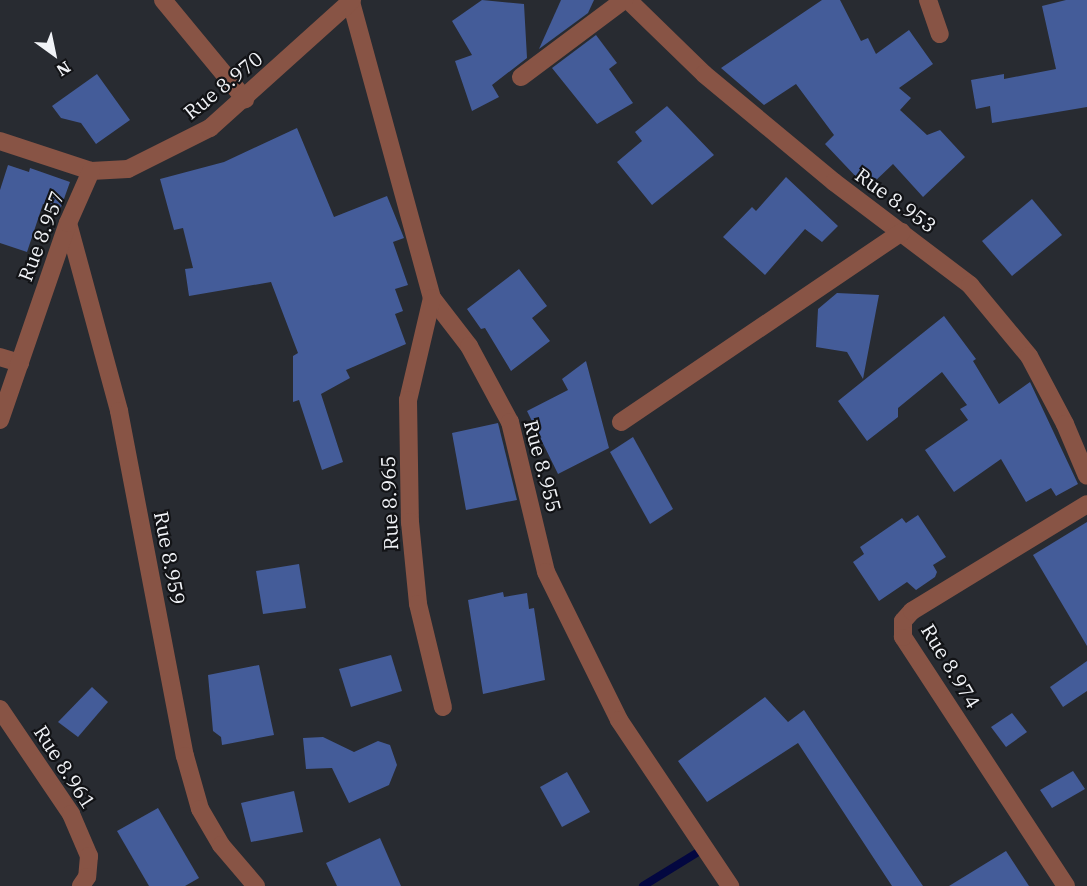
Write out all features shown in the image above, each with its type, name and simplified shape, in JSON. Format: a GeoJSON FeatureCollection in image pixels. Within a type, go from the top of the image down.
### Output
{"type":"FeatureCollection","features":[{"type":"Feature","properties":{"kind":"street"},"geometry":{"type":"LineString","coordinates":[[163,0],[245,99]]}},
{"type":"Feature","properties":{"kind":"street"},"geometry":{"type":"LineString","coordinates":[[521,77],[626,0]]}},
{"type":"Feature","properties":{"kind":"street","name":"Rue 8.953"},"geometry":{"type":"LineString","coordinates":[[626,0],[704,74],[834,182],[970,285],[1001,317],[1029,356],[1087,476]]}},
{"type":"Feature","properties":{"kind":"street"},"geometry":{"type":"LineString","coordinates":[[928,0],[940,34]]}},
{"type":"Feature","properties":{"kind":"street","name":"Rue 8.970"},"geometry":{"type":"LineString","coordinates":[[0,141],[91,171],[128,170],[169,152],[210,128],[352,1]]}},
{"type":"Feature","properties":{"kind":"street","name":"Rue 8.955"},"geometry":{"type":"LineString","coordinates":[[352,1],[432,298],[469,346],[510,422],[546,572],[619,720],[730,886]]}},
{"type":"Feature","properties":{"kind":"street","name":"Rue 8.957"},"geometry":{"type":"LineString","coordinates":[[0,420],[68,223],[91,171]]}},
{"type":"Feature","properties":{"kind":"street","name":"Rue 8.959"},"geometry":{"type":"LineString","coordinates":[[68,223],[119,411],[185,756],[200,809],[221,845],[256,886]]}},
{"type":"Feature","properties":{"kind":"street"},"geometry":{"type":"LineString","coordinates":[[621,422],[902,232]]}},
{"type":"Feature","properties":{"kind":"street","name":"Rue 8.965"},"geometry":{"type":"LineString","coordinates":[[432,298],[408,400],[410,511],[418,604],[443,707]]}},
{"type":"Feature","properties":{"kind":"street"},"geometry":{"type":"LineString","coordinates":[[0,357],[20,363]]}},
{"type":"Feature","properties":{"kind":"street","name":"Rue 8.974"},"geometry":{"type":"LineString","coordinates":[[1066,886],[903,637],[903,621],[912,611],[1087,504]]}},
{"type":"Feature","properties":{"kind":"street","name":"Rue 8.961"},"geometry":{"type":"LineString","coordinates":[[0,709],[71,814],[89,856],[87,877],[81,886]]}},
{"type":"Feature","properties":{"kind":"building"},"geometry":{"type":"Polygon","coordinates":[[[482,0],[524,4],[527,58],[492,85],[499,97],[472,111],[455,61],[472,55],[452,21],[482,0]]]}},
{"type":"Feature","properties":{"kind":"building"},"geometry":{"type":"Polygon","coordinates":[[[561,0],[594,0],[588,13],[539,49],[561,0]]]}},
{"type":"Feature","properties":{"kind":"building"},"geometry":{"type":"Polygon","coordinates":[[[822,0],[840,0],[861,41],[868,38],[876,54],[909,30],[933,64],[899,88],[911,98],[900,110],[927,135],[940,130],[965,157],[923,197],[893,164],[872,184],[866,177],[861,182],[825,144],[834,135],[796,84],[764,105],[721,68],[822,0]]]}},
{"type":"Feature","properties":{"kind":"building"},"geometry":{"type":"Polygon","coordinates":[[[1066,0],[1087,0],[1087,107],[992,123],[990,106],[976,109],[971,80],[1004,74],[1004,79],[1056,69],[1042,6],[1066,0]]]}},
{"type":"Feature","properties":{"kind":"building"},"geometry":{"type":"Polygon","coordinates":[[[596,35],[617,63],[609,69],[633,103],[597,124],[552,68],[596,35]]]}},
{"type":"Feature","properties":{"kind":"building"},"geometry":{"type":"Polygon","coordinates":[[[97,74],[130,120],[96,144],[81,123],[61,118],[52,106],[97,74]]]}},
{"type":"Feature","properties":{"kind":"building"},"geometry":{"type":"Polygon","coordinates":[[[667,106],[714,155],[652,205],[617,162],[642,141],[635,132],[667,106]]]}},
{"type":"Feature","properties":{"kind":"building"},"geometry":{"type":"Polygon","coordinates":[[[297,128],[334,217],[387,196],[404,238],[393,242],[408,285],[395,289],[403,311],[395,314],[406,344],[346,370],[350,378],[321,394],[343,462],[322,470],[299,400],[293,402],[293,356],[298,353],[271,282],[189,296],[185,269],[193,268],[183,228],[174,230],[160,179],[224,162],[297,128]]]}},
{"type":"Feature","properties":{"kind":"building"},"geometry":{"type":"Polygon","coordinates":[[[8,165],[29,172],[30,168],[70,182],[60,210],[43,204],[27,252],[0,243],[0,190],[8,165]]]}},
{"type":"Feature","properties":{"kind":"building"},"geometry":{"type":"Polygon","coordinates":[[[786,177],[838,226],[822,242],[805,229],[765,275],[723,237],[752,207],[756,211],[786,177]]]}},
{"type":"Feature","properties":{"kind":"building"},"geometry":{"type":"Polygon","coordinates":[[[1032,199],[1062,235],[1012,276],[982,241],[1032,199]]]}},
{"type":"Feature","properties":{"kind":"building"},"geometry":{"type":"Polygon","coordinates":[[[519,269],[547,306],[532,318],[550,341],[511,371],[485,328],[481,329],[467,309],[519,269]]]}},
{"type":"Feature","properties":{"kind":"building"},"geometry":{"type":"Polygon","coordinates":[[[837,293],[879,295],[863,379],[847,352],[816,347],[818,309],[837,293]]]}},
{"type":"Feature","properties":{"kind":"building"},"geometry":{"type":"Polygon","coordinates":[[[944,316],[976,359],[973,361],[999,404],[1030,382],[1078,484],[1056,496],[1051,488],[1026,502],[1001,459],[954,492],[925,450],[968,420],[960,409],[967,405],[942,372],[898,408],[898,417],[867,441],[838,401],[944,316]]]}},
{"type":"Feature","properties":{"kind":"building"},"geometry":{"type":"Polygon","coordinates":[[[586,361],[609,448],[558,474],[527,411],[568,390],[562,379],[586,361]]]}},
{"type":"Feature","properties":{"kind":"building"},"geometry":{"type":"Polygon","coordinates":[[[498,423],[517,500],[466,510],[452,433],[498,423]]]}},
{"type":"Feature","properties":{"kind":"building"},"geometry":{"type":"Polygon","coordinates":[[[633,437],[673,509],[650,524],[610,452],[633,437]]]}},
{"type":"Feature","properties":{"kind":"building"},"geometry":{"type":"Polygon","coordinates":[[[918,515],[946,557],[933,565],[937,572],[935,577],[916,590],[907,582],[879,601],[853,562],[864,554],[860,547],[902,518],[906,523],[918,515]]]}},
{"type":"Feature","properties":{"kind":"building"},"geometry":{"type":"Polygon","coordinates":[[[1087,522],[1087,646],[1033,555],[1087,522]]]}},
{"type":"Feature","properties":{"kind":"building"},"geometry":{"type":"Polygon","coordinates":[[[299,564],[306,608],[263,614],[256,571],[299,564]]]}},
{"type":"Feature","properties":{"kind":"building"},"geometry":{"type":"Polygon","coordinates":[[[503,592],[504,597],[527,593],[529,609],[534,608],[545,680],[483,694],[468,600],[503,592]]]}},
{"type":"Feature","properties":{"kind":"building"},"geometry":{"type":"Polygon","coordinates":[[[391,655],[402,691],[351,707],[339,669],[391,655]]]}},
{"type":"Feature","properties":{"kind":"building"},"geometry":{"type":"Polygon","coordinates":[[[1087,661],[1087,691],[1063,707],[1050,687],[1087,661]]]}},
{"type":"Feature","properties":{"kind":"building"},"geometry":{"type":"Polygon","coordinates":[[[259,665],[274,735],[222,745],[221,737],[213,731],[208,675],[259,665]]]}},
{"type":"Feature","properties":{"kind":"building"},"geometry":{"type":"Polygon","coordinates":[[[92,687],[108,702],[78,737],[58,722],[92,687]]]}},
{"type":"Feature","properties":{"kind":"building"},"geometry":{"type":"Polygon","coordinates":[[[765,697],[788,722],[804,710],[923,886],[892,886],[798,743],[707,802],[678,761],[765,697]]]}},
{"type":"Feature","properties":{"kind":"building"},"geometry":{"type":"Polygon","coordinates":[[[1012,713],[1027,732],[1006,747],[991,727],[1012,713]]]}},
{"type":"Feature","properties":{"kind":"building"},"geometry":{"type":"Polygon","coordinates":[[[323,737],[354,752],[378,741],[390,745],[397,765],[389,785],[349,803],[332,768],[306,769],[303,738],[323,737]]]}},
{"type":"Feature","properties":{"kind":"building"},"geometry":{"type":"Polygon","coordinates":[[[1073,771],[1085,789],[1052,808],[1040,790],[1073,771]]]}},
{"type":"Feature","properties":{"kind":"building"},"geometry":{"type":"Polygon","coordinates":[[[567,772],[590,812],[562,827],[540,787],[567,772]]]}},
{"type":"Feature","properties":{"kind":"building"},"geometry":{"type":"Polygon","coordinates":[[[294,791],[303,832],[251,842],[241,803],[294,791]]]}},
{"type":"Feature","properties":{"kind":"building"},"geometry":{"type":"Polygon","coordinates":[[[158,808],[199,878],[185,886],[149,886],[117,831],[158,808]]]}},
{"type":"Feature","properties":{"kind":"building"},"geometry":{"type":"Polygon","coordinates":[[[380,838],[401,886],[337,886],[326,863],[380,838]]]}},
{"type":"Feature","properties":{"kind":"building"},"geometry":{"type":"Polygon","coordinates":[[[1006,851],[1029,886],[949,886],[1006,851]]]}},
{"type":"Feature","properties":{"kind":"waterway"},"geometry":{"type":"LineString","coordinates":[[643,886],[700,851]]}}]}
